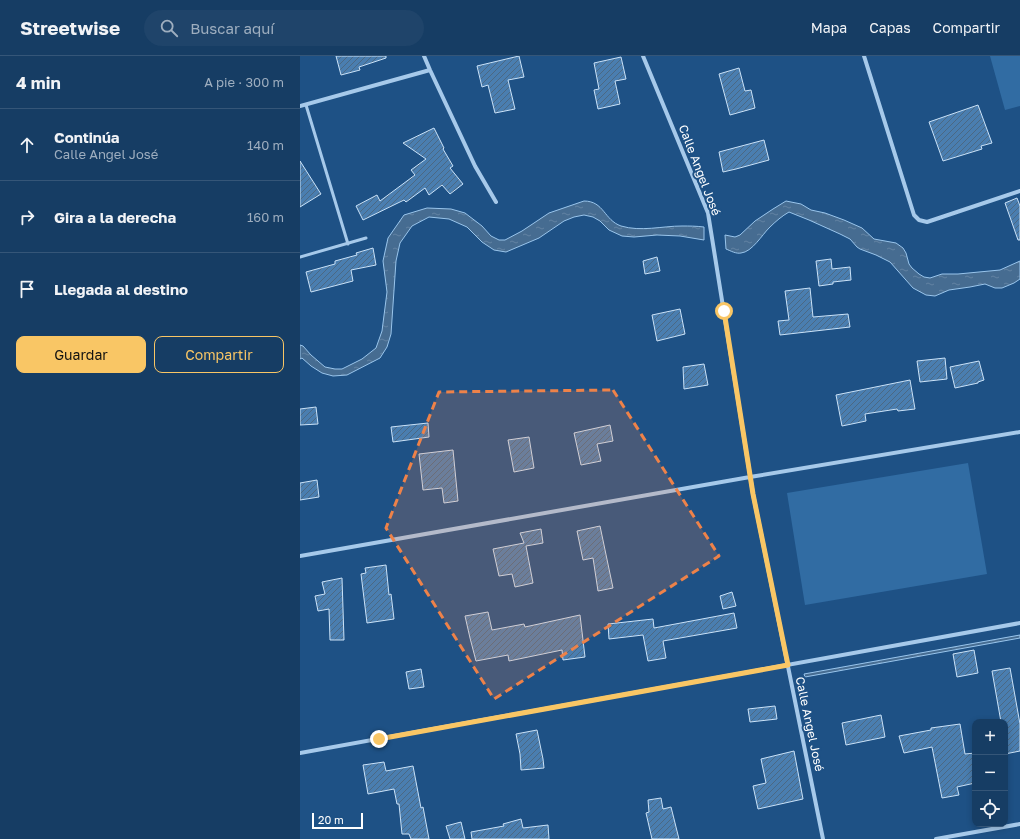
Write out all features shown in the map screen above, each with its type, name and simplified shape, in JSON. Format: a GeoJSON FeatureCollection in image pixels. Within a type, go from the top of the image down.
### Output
{"type":"FeatureCollection","features":[{"type":"Feature","properties":{"kind":"street"},"geometry":{"type":"LineString","coordinates":[[424,56],[475,166],[496,202]]}},
{"type":"Feature","properties":{"kind":"street","name":"Calle Angel José"},"geometry":{"type":"LineString","coordinates":[[642,56],[708,213],[753,494],[823,839]]}},
{"type":"Feature","properties":{"kind":"street"},"geometry":{"type":"LineString","coordinates":[[864,56],[914,215],[919,220],[927,222],[1020,191]]}},
{"type":"Feature","properties":{"kind":"street"},"geometry":{"type":"LineString","coordinates":[[300,106],[430,70]]}},
{"type":"Feature","properties":{"kind":"street"},"geometry":{"type":"LineString","coordinates":[[300,556],[750,476],[1020,432]]}},
{"type":"Feature","properties":{"kind":"street"},"geometry":{"type":"LineString","coordinates":[[300,753],[1020,623]]}},
{"type":"Feature","properties":{"kind":"street"},"geometry":{"type":"LineString","coordinates":[[936,839],[1020,824]]}},
{"type":"Feature","properties":{"kind":"lane"},"geometry":{"type":"LineString","coordinates":[[306,105],[348,244]]}},
{"type":"Feature","properties":{"kind":"lane"},"geometry":{"type":"LineString","coordinates":[[300,257],[366,238]]}},
{"type":"Feature","properties":{"kind":"highlighted area"},"geometry":{"type":"Polygon","coordinates":[[[613,390],[719,556],[494,699],[386,528],[439,392],[613,390]]]}},
{"type":"Feature","properties":{"kind":"shaded area"},"geometry":{"type":"Polygon","coordinates":[[[990,56],[1020,56],[1020,106],[1005,110],[990,56]]]}},
{"type":"Feature","properties":{"kind":"shaded area"},"geometry":{"type":"Polygon","coordinates":[[[968,463],[987,574],[805,605],[787,493],[968,463]]]}},
{"type":"Feature","properties":{"kind":"water"},"geometry":{"type":"Polygon","coordinates":[[[584,201],[596,204],[615,223],[629,228],[644,229],[682,226],[704,227],[704,240],[680,236],[622,236],[609,230],[600,221],[593,217],[584,215],[564,221],[539,238],[506,252],[494,250],[482,242],[467,227],[449,219],[429,217],[412,226],[400,243],[396,261],[391,334],[387,347],[380,358],[347,375],[333,376],[322,373],[302,358],[300,359],[300,345],[303,346],[325,367],[342,369],[362,359],[376,348],[382,331],[387,292],[383,261],[388,238],[404,215],[427,208],[451,209],[465,213],[482,226],[491,236],[499,240],[505,240],[522,231],[549,213],[584,201]]]}},
{"type":"Feature","properties":{"kind":"water"},"geometry":{"type":"Polygon","coordinates":[[[786,201],[801,204],[811,210],[844,220],[862,228],[874,239],[896,243],[903,248],[912,268],[924,277],[930,278],[942,274],[1000,270],[1020,261],[1020,279],[1002,288],[995,288],[985,284],[949,290],[935,296],[926,295],[913,288],[890,262],[860,249],[850,239],[840,234],[789,212],[772,225],[749,250],[739,253],[726,249],[725,235],[735,237],[740,235],[755,221],[786,201]]]}},
{"type":"Feature","properties":{"kind":"water"},"geometry":{"type":"Polygon","coordinates":[[[1020,635],[1020,638],[805,677],[804,674],[1020,635]]]}},
{"type":"Feature","properties":{"kind":"building"},"geometry":{"type":"Polygon","coordinates":[[[336,56],[386,56],[386,58],[359,67],[360,70],[341,75],[336,56]]]}},
{"type":"Feature","properties":{"kind":"building"},"geometry":{"type":"Polygon","coordinates":[[[519,56],[524,77],[508,80],[515,109],[495,113],[488,85],[482,87],[477,66],[519,56]]]}},
{"type":"Feature","properties":{"kind":"building"},"geometry":{"type":"Polygon","coordinates":[[[621,57],[626,79],[615,81],[620,104],[598,109],[594,90],[599,89],[594,63],[621,57]]]}},
{"type":"Feature","properties":{"kind":"building"},"geometry":{"type":"Polygon","coordinates":[[[739,68],[745,91],[751,90],[755,108],[730,115],[719,74],[739,68]]]}},
{"type":"Feature","properties":{"kind":"building"},"geometry":{"type":"Polygon","coordinates":[[[978,105],[992,143],[981,146],[982,149],[943,161],[929,122],[978,105]]]}},
{"type":"Feature","properties":{"kind":"building"},"geometry":{"type":"Polygon","coordinates":[[[434,128],[444,148],[443,149],[453,166],[450,168],[463,184],[450,194],[442,185],[429,195],[425,188],[406,202],[404,200],[363,220],[356,206],[377,195],[380,201],[415,175],[411,170],[426,159],[403,143],[434,128]]]}},
{"type":"Feature","properties":{"kind":"building"},"geometry":{"type":"Polygon","coordinates":[[[764,140],[769,160],[723,172],[719,152],[764,140]]]}},
{"type":"Feature","properties":{"kind":"building"},"geometry":{"type":"Polygon","coordinates":[[[300,161],[321,194],[300,207],[300,161]]]}},
{"type":"Feature","properties":{"kind":"building"},"geometry":{"type":"Polygon","coordinates":[[[1017,198],[1020,206],[1020,240],[1018,240],[1005,203],[1017,198]]]}},
{"type":"Feature","properties":{"kind":"building"},"geometry":{"type":"Polygon","coordinates":[[[373,248],[376,265],[351,270],[353,281],[311,292],[306,272],[335,264],[335,261],[357,255],[356,253],[373,248]]]}},
{"type":"Feature","properties":{"kind":"building"},"geometry":{"type":"Polygon","coordinates":[[[657,257],[660,271],[645,274],[643,261],[657,257]]]}},
{"type":"Feature","properties":{"kind":"building"},"geometry":{"type":"Polygon","coordinates":[[[831,259],[832,269],[850,267],[851,280],[833,282],[833,284],[819,286],[816,261],[831,259]]]}},
{"type":"Feature","properties":{"kind":"building"},"geometry":{"type":"Polygon","coordinates":[[[810,288],[813,317],[848,314],[850,327],[780,335],[778,321],[789,320],[785,291],[810,288]]]}},
{"type":"Feature","properties":{"kind":"building"},"geometry":{"type":"Polygon","coordinates":[[[680,309],[685,334],[657,341],[652,315],[680,309]]]}},
{"type":"Feature","properties":{"kind":"building"},"geometry":{"type":"Polygon","coordinates":[[[945,358],[947,379],[920,382],[917,361],[945,358]]]}},
{"type":"Feature","properties":{"kind":"building"},"geometry":{"type":"Polygon","coordinates":[[[979,361],[984,380],[978,383],[955,388],[950,367],[979,361]]]}},
{"type":"Feature","properties":{"kind":"building"},"geometry":{"type":"Polygon","coordinates":[[[704,364],[708,385],[684,389],[683,367],[704,364]]]}},
{"type":"Feature","properties":{"kind":"building"},"geometry":{"type":"Polygon","coordinates":[[[910,380],[915,409],[898,411],[897,409],[865,414],[866,421],[842,426],[836,395],[910,380]]]}},
{"type":"Feature","properties":{"kind":"building"},"geometry":{"type":"Polygon","coordinates":[[[316,407],[318,424],[300,425],[300,409],[316,407]]]}},
{"type":"Feature","properties":{"kind":"building"},"geometry":{"type":"Polygon","coordinates":[[[428,423],[429,437],[393,442],[391,427],[428,423]]]}},
{"type":"Feature","properties":{"kind":"building"},"geometry":{"type":"Polygon","coordinates":[[[610,425],[613,441],[597,444],[601,461],[581,465],[574,433],[610,425]]]}},
{"type":"Feature","properties":{"kind":"building"},"geometry":{"type":"Polygon","coordinates":[[[529,437],[534,468],[514,472],[508,440],[529,437]]]}},
{"type":"Feature","properties":{"kind":"building"},"geometry":{"type":"Polygon","coordinates":[[[453,450],[458,501],[444,503],[442,488],[423,490],[419,454],[453,450]]]}},
{"type":"Feature","properties":{"kind":"building"},"geometry":{"type":"Polygon","coordinates":[[[317,480],[319,497],[300,500],[300,483],[317,480]]]}},
{"type":"Feature","properties":{"kind":"building"},"geometry":{"type":"Polygon","coordinates":[[[600,526],[613,588],[598,591],[593,558],[583,560],[577,531],[600,526]]]}},
{"type":"Feature","properties":{"kind":"building"},"geometry":{"type":"Polygon","coordinates":[[[541,529],[543,543],[526,546],[533,583],[515,587],[512,574],[499,576],[493,549],[524,543],[520,533],[541,529]]]}},
{"type":"Feature","properties":{"kind":"building"},"geometry":{"type":"Polygon","coordinates":[[[386,565],[389,595],[391,594],[394,619],[367,623],[361,574],[366,573],[365,568],[386,565]]]}},
{"type":"Feature","properties":{"kind":"building"},"geometry":{"type":"Polygon","coordinates":[[[342,578],[344,640],[330,640],[329,609],[318,611],[315,596],[325,594],[322,582],[342,578]]]}},
{"type":"Feature","properties":{"kind":"building"},"geometry":{"type":"Polygon","coordinates":[[[732,592],[736,606],[723,609],[720,596],[732,592]]]}},
{"type":"Feature","properties":{"kind":"building"},"geometry":{"type":"Polygon","coordinates":[[[488,612],[492,630],[524,624],[525,627],[580,615],[585,657],[563,660],[562,650],[509,661],[508,655],[476,661],[465,616],[488,612]]]}},
{"type":"Feature","properties":{"kind":"building"},"geometry":{"type":"Polygon","coordinates":[[[734,613],[737,628],[663,641],[666,658],[648,661],[643,635],[609,639],[608,624],[653,619],[654,628],[734,613]]]}},
{"type":"Feature","properties":{"kind":"building"},"geometry":{"type":"Polygon","coordinates":[[[974,650],[978,673],[957,677],[953,654],[974,650]]]}},
{"type":"Feature","properties":{"kind":"building"},"geometry":{"type":"Polygon","coordinates":[[[1010,668],[1020,724],[1020,751],[1008,753],[1008,719],[1000,719],[992,671],[1010,668]]]}},
{"type":"Feature","properties":{"kind":"building"},"geometry":{"type":"Polygon","coordinates":[[[421,669],[424,687],[409,689],[406,672],[421,669]]]}},
{"type":"Feature","properties":{"kind":"building"},"geometry":{"type":"Polygon","coordinates":[[[775,706],[777,719],[750,722],[748,709],[775,706]]]}},
{"type":"Feature","properties":{"kind":"building"},"geometry":{"type":"Polygon","coordinates":[[[881,715],[885,737],[846,745],[842,723],[881,715]]]}},
{"type":"Feature","properties":{"kind":"building"},"geometry":{"type":"Polygon","coordinates":[[[960,724],[965,754],[972,753],[972,784],[957,787],[959,795],[942,798],[932,747],[904,753],[899,736],[931,730],[931,728],[960,724]]]}},
{"type":"Feature","properties":{"kind":"building"},"geometry":{"type":"Polygon","coordinates":[[[537,730],[544,768],[521,770],[520,754],[516,734],[537,730]]]}},
{"type":"Feature","properties":{"kind":"building"},"geometry":{"type":"Polygon","coordinates":[[[794,751],[803,799],[758,809],[753,786],[766,783],[761,759],[794,751]]]}},
{"type":"Feature","properties":{"kind":"building"},"geometry":{"type":"Polygon","coordinates":[[[384,762],[386,771],[413,766],[429,839],[411,839],[409,834],[402,834],[399,804],[397,804],[394,789],[368,794],[363,765],[384,762]]]}},
{"type":"Feature","properties":{"kind":"building"},"geometry":{"type":"Polygon","coordinates":[[[661,798],[663,809],[671,807],[679,839],[652,839],[646,813],[649,812],[648,800],[661,798]]]}},
{"type":"Feature","properties":{"kind":"building"},"geometry":{"type":"Polygon","coordinates":[[[521,819],[523,828],[548,825],[549,839],[472,839],[471,832],[504,826],[503,824],[521,819]]]}},
{"type":"Feature","properties":{"kind":"building"},"geometry":{"type":"Polygon","coordinates":[[[461,822],[465,839],[450,839],[446,826],[461,822]]]}},
{"type":"Feature","properties":{"kind":"route"},"geometry":{"type":"LineString","coordinates":[[379,739],[788,665],[753,494],[724,311]]}}]}
